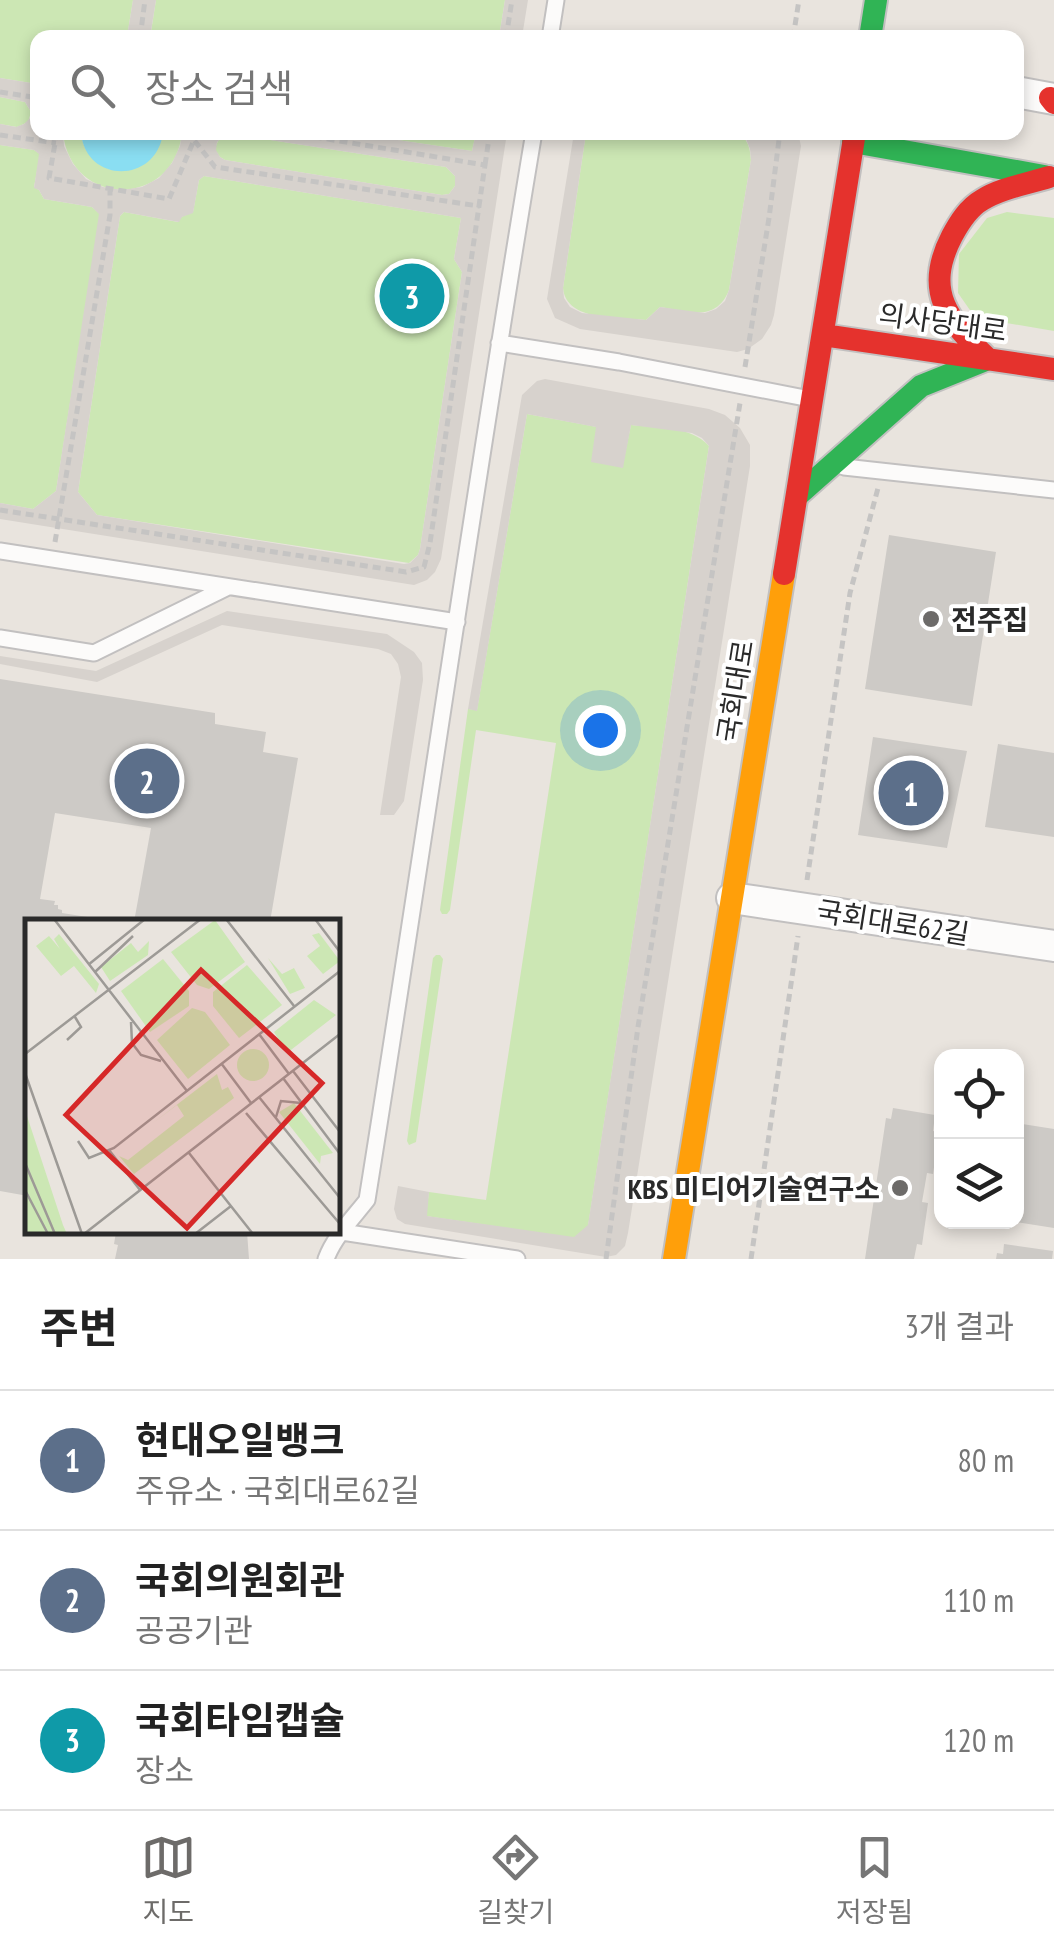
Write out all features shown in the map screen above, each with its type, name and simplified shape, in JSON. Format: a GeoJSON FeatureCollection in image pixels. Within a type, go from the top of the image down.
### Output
{"type":"FeatureCollection","features":[{"type":"Feature","properties":{"kind":"main road"},"geometry":{"type":"LineString","coordinates":[[871,30],[876,0]]}},
{"type":"Feature","properties":{"kind":"main road","name":"국회대로"},"geometry":{"type":"LineString","coordinates":[[674,1259],[854,140]]}},
{"type":"Feature","properties":{"kind":"main road"},"geometry":{"type":"LineString","coordinates":[[864,140],[1051,178]]}},
{"type":"Feature","properties":{"kind":"main road"},"geometry":{"type":"LineString","coordinates":[[796,496],[920,386],[988,359],[947,314],[936,284],[939,261],[957,224],[982,200],[1051,178]]}},
{"type":"Feature","properties":{"kind":"main road","name":"의사당대로"},"geometry":{"type":"LineString","coordinates":[[822,335],[1054,369]]}},
{"type":"Feature","properties":{"kind":"street"},"geometry":{"type":"LineString","coordinates":[[1024,94],[1053,100]]}},
{"type":"Feature","properties":{"kind":"street","name":"국회대로62길"},"geometry":{"type":"LineString","coordinates":[[732,898],[1054,946]]}},
{"type":"Feature","properties":{"kind":"lane"},"geometry":{"type":"LineString","coordinates":[[551,30],[556,0]]}},
{"type":"Feature","properties":{"kind":"lane"},"geometry":{"type":"LineString","coordinates":[[326,1259],[367,1200],[533,140]]}},
{"type":"Feature","properties":{"kind":"lane"},"geometry":{"type":"LineString","coordinates":[[499,343],[812,399]]}},
{"type":"Feature","properties":{"kind":"lane"},"geometry":{"type":"LineString","coordinates":[[830,465],[1054,490]]}},
{"type":"Feature","properties":{"kind":"lane"},"geometry":{"type":"LineString","coordinates":[[0,552],[458,622]]}},
{"type":"Feature","properties":{"kind":"lane"},"geometry":{"type":"LineString","coordinates":[[0,638],[94,653],[228,587]]}},
{"type":"Feature","properties":{"kind":"lane"},"geometry":{"type":"LineString","coordinates":[[342,1232],[517,1259]]}},
{"type":"Feature","properties":{"kind":"path"},"geometry":{"type":"LineString","coordinates":[[141,30],[146,0]]}},
{"type":"Feature","properties":{"kind":"path"},"geometry":{"type":"LineString","coordinates":[[507,30],[512,0]]}},
{"type":"Feature","properties":{"kind":"path"},"geometry":{"type":"LineString","coordinates":[[794,30],[799,0]]}},
{"type":"Feature","properties":{"kind":"path"},"geometry":{"type":"LineString","coordinates":[[0,92],[30,97]]}},
{"type":"Feature","properties":{"kind":"path"},"geometry":{"type":"LineString","coordinates":[[0,135],[30,139]]}},
{"type":"Feature","properties":{"kind":"path"},"geometry":{"type":"LineString","coordinates":[[35,140],[56,143]]}},
{"type":"Feature","properties":{"kind":"path"},"geometry":{"type":"LineString","coordinates":[[57,140],[49,178],[169,200],[192,140]]}},
{"type":"Feature","properties":{"kind":"path"},"geometry":{"type":"LineString","coordinates":[[197,140],[215,167],[479,206]]}},
{"type":"Feature","properties":{"kind":"path"},"geometry":{"type":"LineString","coordinates":[[333,140],[484,165]]}},
{"type":"Feature","properties":{"kind":"path"},"geometry":{"type":"LineString","coordinates":[[0,510],[406,572],[424,567],[489,140]]}},
{"type":"Feature","properties":{"kind":"path"},"geometry":{"type":"LineString","coordinates":[[606,1259],[638,1027],[779,140]]}},
{"type":"Feature","properties":{"kind":"path"},"geometry":{"type":"LineString","coordinates":[[52,560],[110,215],[110,189]]}},
{"type":"Feature","properties":{"kind":"path"},"geometry":{"type":"LineString","coordinates":[[750,1259],[850,593],[877,488]]}},
{"type":"Feature","properties":{"kind":"green space"},"geometry":{"type":"Polygon","coordinates":[[[0,0],[133,0],[128,30],[30,30],[30,83],[0,78],[0,0]]]}},
{"type":"Feature","properties":{"kind":"green space"},"geometry":{"type":"Polygon","coordinates":[[[156,0],[505,0],[500,30],[151,30],[156,0]]]}},
{"type":"Feature","properties":{"kind":"green space"},"geometry":{"type":"Polygon","coordinates":[[[0,97],[25,102],[30,110],[28,122],[17,127],[0,124],[0,97]]]}},
{"type":"Feature","properties":{"kind":"green space"},"geometry":{"type":"Polygon","coordinates":[[[65,140],[83,140],[90,156],[111,170],[160,140],[180,140],[175,158],[161,175],[143,186],[122,190],[102,186],[84,176],[70,158],[65,140]]]}},
{"type":"Feature","properties":{"kind":"green space"},"geometry":{"type":"Polygon","coordinates":[[[270,140],[446,167],[455,176],[455,186],[449,194],[442,195],[225,160],[215,150],[217,143],[270,140]]]}},
{"type":"Feature","properties":{"kind":"green space"},"geometry":{"type":"Polygon","coordinates":[[[397,140],[474,140],[472,151],[397,140]]]}},
{"type":"Feature","properties":{"kind":"green space"},"geometry":{"type":"Polygon","coordinates":[[[585,140],[747,142],[751,160],[729,290],[717,307],[691,312],[660,307],[646,320],[596,316],[574,307],[563,288],[585,140]]]}},
{"type":"Feature","properties":{"kind":"green space"},"geometry":{"type":"Polygon","coordinates":[[[0,145],[40,154],[34,187],[44,199],[92,207],[100,214],[56,491],[33,509],[0,503],[0,145]]]}},
{"type":"Feature","properties":{"kind":"green space"},"geometry":{"type":"Polygon","coordinates":[[[204,176],[461,218],[454,259],[462,272],[420,549],[409,563],[97,515],[78,492],[120,216],[124,212],[178,222],[193,212],[199,180],[204,176]]]}},
{"type":"Feature","properties":{"kind":"green space"},"geometry":{"type":"Polygon","coordinates":[[[1007,212],[1054,218],[1054,331],[983,319],[972,313],[958,293],[959,254],[987,218],[1007,212]]]}},
{"type":"Feature","properties":{"kind":"green space"},"geometry":{"type":"Polygon","coordinates":[[[527,414],[597,427],[622,468],[631,425],[683,431],[709,446],[588,1226],[574,1238],[426,1216],[429,1192],[486,1200],[556,743],[476,730],[450,910],[442,914],[468,709],[477,710],[527,414]]]}},
{"type":"Feature","properties":{"kind":"green space"},"geometry":{"type":"Polygon","coordinates":[[[436,955],[443,959],[416,1142],[409,1145],[433,958],[436,955]]]}},
{"type":"Feature","properties":{"kind":"shaded area"},"geometry":{"type":"Polygon","coordinates":[[[133,0],[156,0],[151,30],[128,30],[133,0]]]}},
{"type":"Feature","properties":{"kind":"shaded area"},"geometry":{"type":"Polygon","coordinates":[[[505,0],[528,0],[523,30],[500,30],[505,0]]]}},
{"type":"Feature","properties":{"kind":"shaded area"},"geometry":{"type":"Polygon","coordinates":[[[0,78],[30,83],[30,110],[25,102],[0,97],[0,78]]]}},
{"type":"Feature","properties":{"kind":"shaded area"},"geometry":{"type":"Polygon","coordinates":[[[30,118],[30,140],[64,140],[73,164],[86,179],[122,190],[142,187],[159,178],[172,163],[181,140],[219,140],[216,150],[225,160],[442,195],[449,194],[455,186],[455,176],[446,167],[270,140],[397,140],[472,151],[474,140],[506,140],[441,559],[427,580],[414,585],[0,519],[0,503],[33,509],[56,491],[99,214],[92,207],[44,199],[34,188],[39,154],[0,145],[0,124],[24,124],[30,118]],[[204,176],[199,180],[193,213],[179,222],[124,212],[120,216],[78,492],[97,515],[410,563],[420,549],[462,272],[454,259],[461,218],[204,176]]]}},
{"type":"Feature","properties":{"kind":"shaded area"},"geometry":{"type":"Polygon","coordinates":[[[573,140],[585,140],[564,298],[570,307],[582,313],[646,320],[660,307],[705,313],[725,301],[751,160],[746,140],[800,140],[774,315],[762,339],[748,349],[737,352],[580,329],[555,318],[547,299],[573,140]]]}},
{"type":"Feature","properties":{"kind":"shaded area"},"geometry":{"type":"Polygon","coordinates":[[[545,379],[709,409],[725,415],[740,428],[750,445],[750,466],[628,1233],[625,1246],[616,1255],[606,1257],[405,1224],[397,1219],[394,1209],[398,1186],[429,1192],[427,1216],[574,1237],[588,1225],[709,446],[692,433],[631,425],[623,468],[591,462],[596,427],[527,414],[477,711],[468,709],[522,395],[545,379]]]}},
{"type":"Feature","properties":{"kind":"shaded area"},"geometry":{"type":"Polygon","coordinates":[[[227,611],[387,634],[414,652],[422,663],[423,680],[404,801],[394,815],[380,815],[401,677],[391,654],[378,649],[222,625],[97,682],[0,664],[0,656],[96,671],[227,611]]]}},
{"type":"Feature","properties":{"kind":"water"},"geometry":{"type":"Polygon","coordinates":[[[83,140],[161,140],[148,162],[121,171],[95,162],[83,140]]]}},
{"type":"Feature","properties":{"kind":"building"},"geometry":{"type":"Polygon","coordinates":[[[889,535],[996,552],[972,706],[865,689],[889,535]]]}},
{"type":"Feature","properties":{"kind":"building"},"geometry":{"type":"Polygon","coordinates":[[[0,679],[215,713],[215,724],[266,732],[263,752],[298,758],[271,919],[135,919],[151,828],[55,813],[40,899],[55,901],[62,913],[100,919],[25,919],[25,1195],[0,1191],[0,679]]]}},
{"type":"Feature","properties":{"kind":"building"},"geometry":{"type":"Polygon","coordinates":[[[873,737],[967,751],[947,848],[858,835],[873,737]]]}},
{"type":"Feature","properties":{"kind":"building"},"geometry":{"type":"Polygon","coordinates":[[[998,744],[1054,753],[1054,837],[985,827],[998,744]]]}},
{"type":"Feature","properties":{"kind":"building","name":"KBS 미디어기술연구소"},"geometry":{"type":"Polygon","coordinates":[[[893,1108],[934,1115],[934,1167],[933,1174],[927,1173],[922,1202],[928,1203],[922,1245],[917,1244],[914,1259],[865,1259],[886,1118],[891,1119],[893,1108]]]}},
{"type":"Feature","properties":{"kind":"building"},"geometry":{"type":"Polygon","coordinates":[[[1024,1124],[1054,1129],[1054,1228],[1024,1223],[1024,1124]]]}},
{"type":"Feature","properties":{"kind":"building"},"geometry":{"type":"Polygon","coordinates":[[[116,1234],[247,1234],[249,1259],[115,1259],[118,1245],[114,1244],[116,1234]]]}},
{"type":"Feature","properties":{"kind":"building"},"geometry":{"type":"Polygon","coordinates":[[[1004,1244],[1053,1251],[1052,1259],[996,1259],[997,1253],[1003,1254],[1004,1244]]]}},
{"type":"Feature","properties":{"kind":"traffic: fast"},"geometry":{"type":"LineString","coordinates":[[871,30],[876,0]]}},
{"type":"Feature","properties":{"kind":"traffic: fast"},"geometry":{"type":"LineString","coordinates":[[853,142],[1044,176]]}},
{"type":"Feature","properties":{"kind":"traffic: fast"},"geometry":{"type":"LineString","coordinates":[[797,496],[921,386],[988,359]]}},
{"type":"Feature","properties":{"kind":"traffic: slow"},"geometry":{"type":"LineString","coordinates":[[674,1259],[784,574]]}},
{"type":"Feature","properties":{"kind":"traffic: jam"},"geometry":{"type":"LineString","coordinates":[[1050,98],[1054,103]]}},
{"type":"Feature","properties":{"kind":"traffic: jam"},"geometry":{"type":"LineString","coordinates":[[784,574],[854,140]]}},
{"type":"Feature","properties":{"kind":"traffic: jam"},"geometry":{"type":"LineString","coordinates":[[988,359],[961,331],[944,304],[940,289],[944,256],[958,226],[977,203],[997,192],[1049,177]]}},
{"type":"Feature","properties":{"kind":"traffic: jam"},"geometry":{"type":"LineString","coordinates":[[823,335],[1054,369]]}},
{"type":"Feature","properties":{"kind":"place","name":"국회타임캡슐"},"geometry":{"type":"Point","coordinates":[412,296]}},
{"type":"Feature","properties":{"kind":"place","name":"전주집"},"geometry":{"type":"Point","coordinates":[931,619]}},
{"type":"Feature","properties":{"kind":"place","name":"국회의원회관"},"geometry":{"type":"Point","coordinates":[147,781]}},
{"type":"Feature","properties":{"kind":"place","name":"현대오일뱅크"},"geometry":{"type":"Point","coordinates":[911,793]}},
{"type":"Feature","properties":{"kind":"place","name":"KBS 미디어기술연구소"},"geometry":{"type":"Point","coordinates":[900,1188]}}]}
